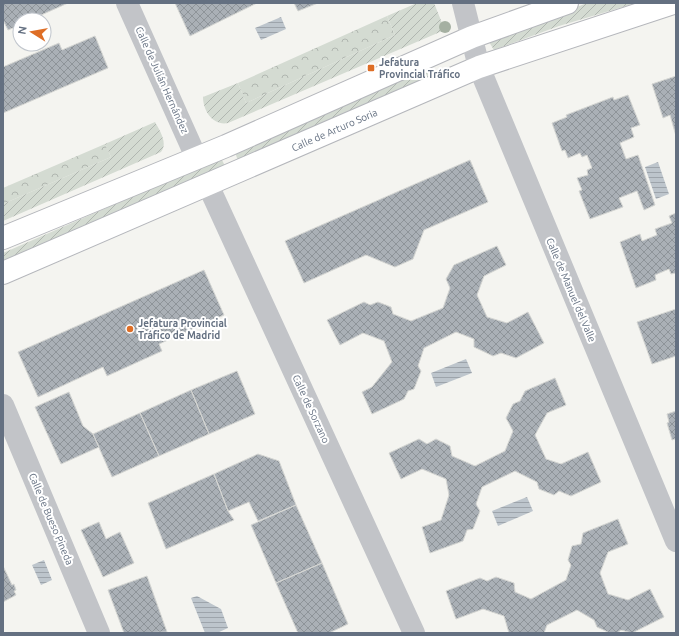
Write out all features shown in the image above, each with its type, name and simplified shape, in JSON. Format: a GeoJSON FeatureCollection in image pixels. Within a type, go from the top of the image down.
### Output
{"type":"FeatureCollection","features":[{"type":"Feature","properties":{"kind":"main road"},"geometry":{"type":"LineString","coordinates":[[3,238],[375,81],[472,37],[567,3]]}},
{"type":"Feature","properties":{"kind":"main road","name":"Calle de Arturo Soria"},"geometry":{"type":"LineString","coordinates":[[3,274],[479,67],[673,3]]}},
{"type":"Feature","properties":{"kind":"street","name":"Calle de Julián Hernández"},"geometry":{"type":"LineString","coordinates":[[127,3],[196,157]]}},
{"type":"Feature","properties":{"kind":"street","name":"Calle de Manuel del Valle"},"geometry":{"type":"LineString","coordinates":[[463,3],[479,67],[676,541]]}},
{"type":"Feature","properties":{"kind":"street","name":"Calle de Sorzano"},"geometry":{"type":"LineString","coordinates":[[208,185],[414,633]]}},
{"type":"Feature","properties":{"kind":"street","name":"Calle de Bueso Pineda"},"geometry":{"type":"LineString","coordinates":[[3,405],[99,633]]}},
{"type":"Feature","properties":{"kind":"green space"},"geometry":{"type":"Polygon","coordinates":[[[417,3],[434,3],[442,23],[446,24],[447,29],[228,123],[213,120],[207,112],[203,102],[203,97],[238,83],[246,103],[395,35],[387,16],[417,3]]]}},
{"type":"Feature","properties":{"kind":"green space"},"geometry":{"type":"Polygon","coordinates":[[[587,3],[636,3],[559,26],[494,50],[489,42],[587,3]]]}},
{"type":"Feature","properties":{"kind":"green space"},"geometry":{"type":"Polygon","coordinates":[[[387,16],[395,35],[246,103],[238,83],[387,16]]]}},
{"type":"Feature","properties":{"kind":"green space"},"geometry":{"type":"Polygon","coordinates":[[[430,67],[433,75],[238,161],[235,152],[430,67]]]}},
{"type":"Feature","properties":{"kind":"green space"},"geometry":{"type":"Polygon","coordinates":[[[155,122],[161,133],[164,145],[161,152],[3,221],[3,204],[111,157],[105,144],[155,122]]]}},
{"type":"Feature","properties":{"kind":"green space"},"geometry":{"type":"Polygon","coordinates":[[[105,144],[111,157],[3,204],[3,188],[105,144]]]}},
{"type":"Feature","properties":{"kind":"green space"},"geometry":{"type":"Polygon","coordinates":[[[221,158],[225,166],[3,262],[3,253],[221,158]]]}},
{"type":"Feature","properties":{"kind":"shaded area"},"geometry":{"type":"Polygon","coordinates":[[[281,17],[286,29],[261,40],[255,28],[281,17]]]}},
{"type":"Feature","properties":{"kind":"shaded area"},"geometry":{"type":"Polygon","coordinates":[[[658,162],[669,194],[656,199],[645,167],[658,162]]]}},
{"type":"Feature","properties":{"kind":"shaded area"},"geometry":{"type":"Polygon","coordinates":[[[466,359],[472,373],[436,387],[431,373],[466,359]]]}},
{"type":"Feature","properties":{"kind":"shaded area"},"geometry":{"type":"Polygon","coordinates":[[[527,497],[533,511],[498,526],[492,511],[527,497]]]}},
{"type":"Feature","properties":{"kind":"shaded area"},"geometry":{"type":"Polygon","coordinates":[[[44,560],[52,580],[41,585],[32,565],[44,560]]]}},
{"type":"Feature","properties":{"kind":"shaded area"},"geometry":{"type":"Polygon","coordinates":[[[197,596],[221,609],[228,628],[217,633],[205,633],[191,598],[197,596]]]}},
{"type":"Feature","properties":{"kind":"building"},"geometry":{"type":"Polygon","coordinates":[[[3,3],[68,3],[48,12],[12,12],[12,28],[8,30],[3,20],[3,3]]]}},
{"type":"Feature","properties":{"kind":"building"},"geometry":{"type":"Polygon","coordinates":[[[175,3],[257,3],[190,36],[175,3]]]}},
{"type":"Feature","properties":{"kind":"building"},"geometry":{"type":"Polygon","coordinates":[[[294,3],[318,3],[298,11],[294,3]]]}},
{"type":"Feature","properties":{"kind":"building"},"geometry":{"type":"Polygon","coordinates":[[[95,36],[108,68],[3,113],[3,67],[38,52],[52,52],[52,46],[59,43],[62,50],[95,36]]]}},
{"type":"Feature","properties":{"kind":"building"},"geometry":{"type":"Polygon","coordinates":[[[676,76],[676,136],[670,115],[663,118],[652,84],[676,76]]]}},
{"type":"Feature","properties":{"kind":"building"},"geometry":{"type":"Polygon","coordinates":[[[628,95],[640,125],[631,128],[634,137],[620,143],[626,159],[638,155],[655,205],[644,210],[637,191],[619,198],[623,207],[590,219],[579,191],[582,190],[577,178],[588,175],[587,170],[592,168],[587,155],[582,157],[580,153],[568,158],[565,150],[562,151],[552,123],[567,117],[566,115],[613,97],[614,100],[628,95]]]}},
{"type":"Feature","properties":{"kind":"building"},"geometry":{"type":"Polygon","coordinates":[[[470,160],[488,202],[424,230],[413,259],[395,267],[366,255],[304,283],[285,241],[470,160]]]}},
{"type":"Feature","properties":{"kind":"building"},"geometry":{"type":"Polygon","coordinates":[[[676,213],[676,273],[671,274],[669,269],[655,275],[656,280],[636,288],[620,242],[640,234],[642,241],[657,235],[655,229],[672,223],[669,216],[676,213]]]}},
{"type":"Feature","properties":{"kind":"building"},"geometry":{"type":"Polygon","coordinates":[[[497,246],[506,265],[484,276],[477,295],[487,317],[507,323],[528,312],[544,343],[516,358],[501,353],[493,356],[474,347],[474,339],[456,332],[424,348],[418,366],[421,371],[414,389],[408,391],[404,399],[372,414],[362,392],[372,387],[392,362],[384,341],[363,333],[340,345],[327,320],[364,302],[370,305],[378,302],[391,307],[393,314],[411,321],[443,308],[450,288],[446,279],[454,265],[497,246]]]}},
{"type":"Feature","properties":{"kind":"building","name":"Jefatura Provincial Tráfico de Madrid"},"geometry":{"type":"Polygon","coordinates":[[[204,270],[224,315],[159,344],[162,351],[107,376],[103,367],[38,397],[18,352],[204,270]]]}},
{"type":"Feature","properties":{"kind":"building"},"geometry":{"type":"Polygon","coordinates":[[[676,309],[676,356],[652,364],[637,322],[676,309]]]}},
{"type":"Feature","properties":{"kind":"building"},"geometry":{"type":"Polygon","coordinates":[[[237,371],[255,414],[209,434],[191,390],[237,371]]]}},
{"type":"Feature","properties":{"kind":"building"},"geometry":{"type":"Polygon","coordinates":[[[555,378],[566,405],[547,413],[535,435],[546,459],[561,464],[588,452],[601,482],[571,496],[559,491],[554,495],[539,489],[537,482],[515,471],[482,487],[476,504],[480,511],[473,529],[467,530],[463,541],[430,553],[422,527],[441,520],[449,495],[446,479],[422,469],[401,479],[389,453],[419,439],[427,444],[436,439],[450,446],[452,456],[475,466],[505,451],[513,431],[506,418],[513,404],[520,401],[525,391],[555,378]]]}},
{"type":"Feature","properties":{"kind":"building"},"geometry":{"type":"Polygon","coordinates":[[[191,390],[209,434],[159,456],[140,413],[191,390]]]}},
{"type":"Feature","properties":{"kind":"building"},"geometry":{"type":"Polygon","coordinates":[[[69,392],[83,426],[93,434],[99,447],[61,464],[35,407],[69,392]]]}},
{"type":"Feature","properties":{"kind":"building"},"geometry":{"type":"Polygon","coordinates":[[[676,411],[676,441],[675,439],[672,440],[667,423],[669,422],[667,414],[676,411]]]}},
{"type":"Feature","properties":{"kind":"building"},"geometry":{"type":"Polygon","coordinates":[[[140,413],[159,456],[112,477],[93,434],[140,413]]]}},
{"type":"Feature","properties":{"kind":"building"},"geometry":{"type":"Polygon","coordinates":[[[258,454],[279,461],[296,505],[258,521],[249,502],[228,511],[214,474],[258,454]]]}},
{"type":"Feature","properties":{"kind":"building"},"geometry":{"type":"Polygon","coordinates":[[[214,474],[228,511],[234,520],[166,549],[148,503],[214,474]]]}},
{"type":"Feature","properties":{"kind":"building"},"geometry":{"type":"Polygon","coordinates":[[[296,505],[322,563],[276,583],[251,525],[296,505]]]}},
{"type":"Feature","properties":{"kind":"building"},"geometry":{"type":"Polygon","coordinates":[[[618,519],[628,544],[608,552],[600,573],[608,594],[628,600],[650,589],[664,617],[632,633],[621,630],[617,633],[610,633],[597,627],[594,620],[577,610],[547,625],[544,633],[509,633],[504,616],[483,609],[456,619],[446,591],[480,578],[487,581],[496,577],[514,583],[515,592],[531,599],[566,580],[571,565],[568,560],[572,546],[581,544],[583,533],[618,519]]]}},
{"type":"Feature","properties":{"kind":"building"},"geometry":{"type":"Polygon","coordinates":[[[99,522],[106,539],[120,532],[134,563],[103,577],[81,530],[99,522]]]}},
{"type":"Feature","properties":{"kind":"building"},"geometry":{"type":"Polygon","coordinates":[[[322,563],[348,624],[329,633],[298,633],[276,583],[322,563]]]}},
{"type":"Feature","properties":{"kind":"building"},"geometry":{"type":"Polygon","coordinates":[[[3,566],[12,585],[14,584],[16,590],[14,591],[16,595],[3,602],[3,566]]]}},
{"type":"Feature","properties":{"kind":"building"},"geometry":{"type":"Polygon","coordinates":[[[147,576],[167,632],[124,633],[108,590],[147,576]]]}},
{"type":"Feature","properties":{"kind":"place","name":"Jefatura Provincial Tráfico"},"geometry":{"type":"Point","coordinates":[371,68]}},
{"type":"Feature","properties":{"kind":"place","name":"Jefatura Provincial Tráfico de Madrid"},"geometry":{"type":"Point","coordinates":[130,329]}}]}
